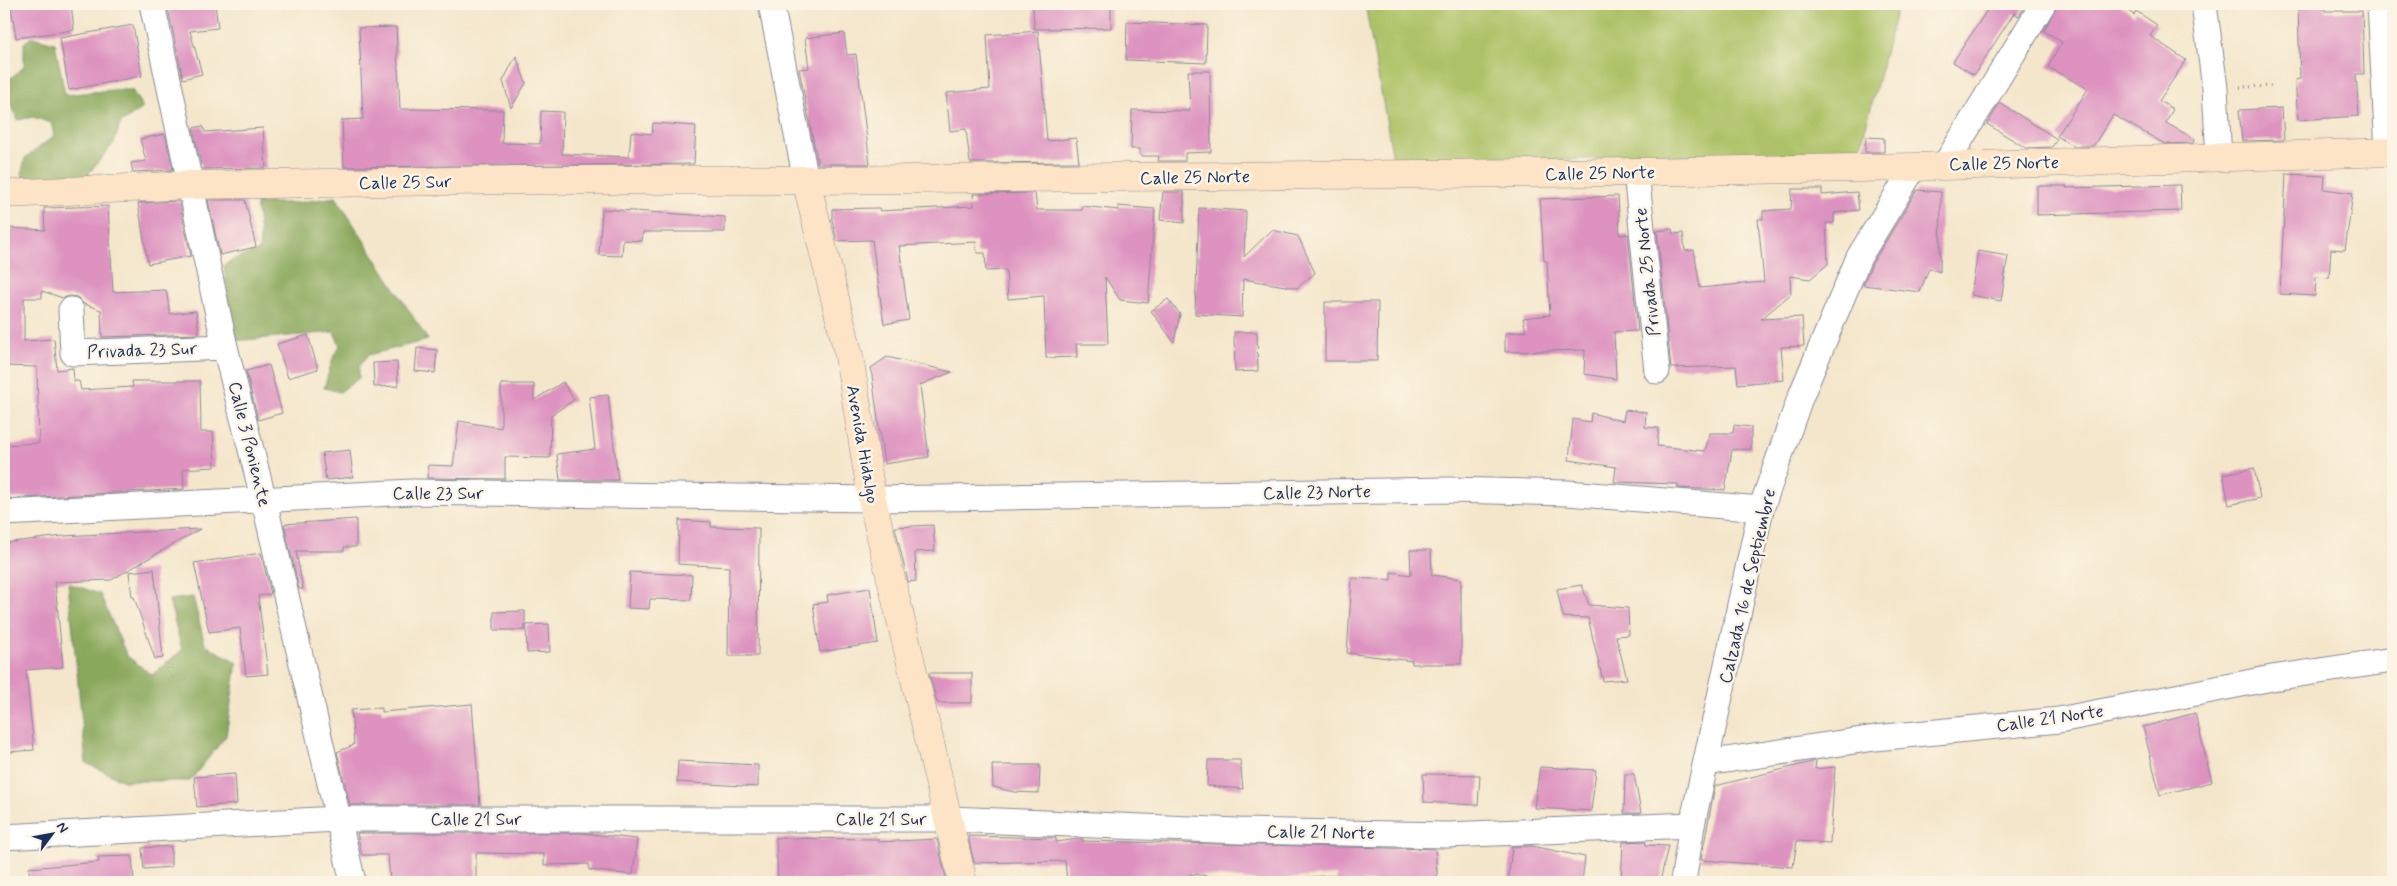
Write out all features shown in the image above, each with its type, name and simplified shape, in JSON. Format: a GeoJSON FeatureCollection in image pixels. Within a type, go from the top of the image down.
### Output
{"type":"FeatureCollection","features":[{"type":"Feature","properties":{"kind":"street","name":"Calle 3 Poniente"},"geometry":{"type":"LineString","coordinates":[[152,4],[225,347],[264,501],[353,882]]}},
{"type":"Feature","properties":{"kind":"street","name":"Avenida Hidalgo"},"geometry":{"type":"LineString","coordinates":[[771,4],[806,180],[849,356],[872,499],[963,882]]}},
{"type":"Feature","properties":{"kind":"street"},"geometry":{"type":"LineString","coordinates":[[1945,165],[2043,4]]}},
{"type":"Feature","properties":{"kind":"street"},"geometry":{"type":"LineString","coordinates":[[2204,4],[2215,88],[2219,158]]}},
{"type":"Feature","properties":{"kind":"street"},"geometry":{"type":"LineString","coordinates":[[2380,4],[2390,151]]}},
{"type":"Feature","properties":{"kind":"street","name":"Calle 25 Norte"},"geometry":{"type":"LineString","coordinates":[[806,180],[1636,172],[1914,167],[2390,151]]}},
{"type":"Feature","properties":{"kind":"street","name":"Calzada 16 de Septiembre"},"geometry":{"type":"LineString","coordinates":[[1683,882],[1692,825],[1761,509],[1800,398],[1859,257],[1914,167]]}},
{"type":"Feature","properties":{"kind":"street","name":"Privada 25 Norte"},"geometry":{"type":"LineString","coordinates":[[1636,172],[1657,371]]}},
{"type":"Feature","properties":{"kind":"street","name":"Calle 25 Sur"},"geometry":{"type":"LineString","coordinates":[[4,194],[192,185],[518,180],[806,180]]}},
{"type":"Feature","properties":{"kind":"street","name":"Privada 23 Sur"},"geometry":{"type":"LineString","coordinates":[[71,310],[73,353],[225,347]]}},
{"type":"Feature","properties":{"kind":"street","name":"Calle 23 Norte"},"geometry":{"type":"LineString","coordinates":[[872,499],[1449,490],[1568,493],[1761,509]]}},
{"type":"Feature","properties":{"kind":"street","name":"Calle 23 Sur"},"geometry":{"type":"LineString","coordinates":[[4,513],[412,492],[872,499]]}},
{"type":"Feature","properties":{"kind":"street","name":"Calle 21 Norte"},"geometry":{"type":"LineString","coordinates":[[1706,763],[1875,738],[2059,720],[2272,678],[2393,660]]}},
{"type":"Feature","properties":{"kind":"street","name":"Calle 21 Sur"},"geometry":{"type":"LineString","coordinates":[[4,837],[337,819],[949,819]]}},
{"type":"Feature","properties":{"kind":"street","name":"Calle 21 Norte"},"geometry":{"type":"LineString","coordinates":[[949,819],[1239,831],[1447,835],[1692,825]]}},
{"type":"Feature","properties":{"kind":"path"},"geometry":{"type":"LineString","coordinates":[[2215,88],[2274,86]]}},
{"type":"Feature","properties":{"kind":"green space"},"geometry":{"type":"Polygon","coordinates":[[[1365,4],[1898,4],[1859,153],[1394,163],[1365,4]]]}},
{"type":"Feature","properties":{"kind":"green space"},"geometry":{"type":"Polygon","coordinates":[[[32,37],[55,43],[65,95],[132,90],[143,108],[120,124],[114,143],[89,173],[91,186],[24,186],[22,172],[25,158],[54,136],[51,123],[33,117],[18,120],[4,88],[7,81],[24,67],[24,43],[32,37]]]}},
{"type":"Feature","properties":{"kind":"green space"},"geometry":{"type":"Polygon","coordinates":[[[336,197],[428,340],[368,355],[359,367],[359,378],[340,392],[324,388],[334,355],[340,346],[334,332],[233,341],[224,265],[236,258],[259,251],[260,233],[256,203],[296,203],[336,197]]]}},
{"type":"Feature","properties":{"kind":"green space"},"geometry":{"type":"Polygon","coordinates":[[[68,583],[100,594],[127,656],[152,675],[182,650],[169,600],[193,597],[205,645],[237,662],[226,736],[190,781],[124,781],[86,763],[68,583]]]}},
{"type":"Feature","properties":{"kind":"building"},"geometry":{"type":"Polygon","coordinates":[[[31,4],[71,4],[74,30],[16,38],[11,7],[31,4]]]}},
{"type":"Feature","properties":{"kind":"building"},"geometry":{"type":"Polygon","coordinates":[[[167,4],[215,4],[218,28],[190,31],[202,74],[183,79],[167,4]]]}},
{"type":"Feature","properties":{"kind":"building"},"geometry":{"type":"Polygon","coordinates":[[[1033,4],[1111,4],[1111,28],[1034,29],[1033,4]]]}},
{"type":"Feature","properties":{"kind":"building"},"geometry":{"type":"Polygon","coordinates":[[[1991,4],[2026,4],[2019,16],[2014,13],[1974,75],[1953,62],[1991,4]]]}},
{"type":"Feature","properties":{"kind":"building"},"geometry":{"type":"Polygon","coordinates":[[[2057,4],[2118,4],[2134,15],[2136,11],[2157,25],[2150,36],[2186,60],[2159,101],[2173,109],[2166,123],[2195,139],[2193,143],[2165,144],[2113,115],[2093,146],[2073,146],[2057,136],[2088,89],[2048,67],[2062,42],[2044,31],[2057,4]]]}},
{"type":"Feature","properties":{"kind":"building"},"geometry":{"type":"Polygon","coordinates":[[[2298,4],[2325,4],[2325,11],[2362,11],[2364,74],[2356,74],[2359,116],[2298,120],[2295,80],[2300,79],[2298,4]]]}},
{"type":"Feature","properties":{"kind":"building"},"geometry":{"type":"Polygon","coordinates":[[[1127,22],[1207,25],[1206,63],[1126,60],[1127,22]]]}},
{"type":"Feature","properties":{"kind":"building"},"geometry":{"type":"Polygon","coordinates":[[[133,25],[142,76],[69,90],[60,38],[133,25]]]}},
{"type":"Feature","properties":{"kind":"building"},"geometry":{"type":"Polygon","coordinates":[[[396,27],[400,109],[503,110],[502,143],[540,144],[541,111],[563,112],[562,154],[629,157],[631,132],[652,134],[653,123],[696,126],[694,164],[344,167],[342,120],[363,119],[359,28],[396,27]]]}},
{"type":"Feature","properties":{"kind":"building"},"geometry":{"type":"Polygon","coordinates":[[[1038,31],[1047,141],[1076,138],[1079,162],[970,163],[966,129],[950,131],[946,93],[990,89],[987,35],[1038,31]]]}},
{"type":"Feature","properties":{"kind":"building"},"geometry":{"type":"Polygon","coordinates":[[[844,33],[847,55],[856,54],[870,164],[818,164],[799,69],[809,68],[805,38],[844,33]]]}},
{"type":"Feature","properties":{"kind":"building"},"geometry":{"type":"Polygon","coordinates":[[[516,56],[526,83],[511,108],[503,81],[516,56]]]}},
{"type":"Feature","properties":{"kind":"building"},"geometry":{"type":"Polygon","coordinates":[[[1188,71],[1210,71],[1211,152],[1185,153],[1185,161],[1158,161],[1159,156],[1140,156],[1140,149],[1131,149],[1132,110],[1190,111],[1188,71]]]}},
{"type":"Feature","properties":{"kind":"building"},"geometry":{"type":"Polygon","coordinates":[[[2000,103],[2057,139],[2052,147],[2026,148],[1987,124],[2000,103]]]}},
{"type":"Feature","properties":{"kind":"building"},"geometry":{"type":"Polygon","coordinates":[[[2282,108],[2284,140],[2242,141],[2239,110],[2282,108]]]}},
{"type":"Feature","properties":{"kind":"building"},"geometry":{"type":"Polygon","coordinates":[[[203,126],[205,132],[263,128],[266,168],[202,169],[193,128],[203,126]]]}},
{"type":"Feature","properties":{"kind":"building"},"geometry":{"type":"Polygon","coordinates":[[[165,134],[173,170],[133,172],[131,163],[146,161],[140,139],[165,134]]]}},
{"type":"Feature","properties":{"kind":"building"},"geometry":{"type":"Polygon","coordinates":[[[1866,137],[1884,138],[1884,152],[1865,152],[1866,137]]]}},
{"type":"Feature","properties":{"kind":"building"},"geometry":{"type":"Polygon","coordinates":[[[2286,174],[2325,176],[2324,189],[2353,193],[2345,250],[2331,249],[2329,278],[2316,277],[2315,296],[2280,294],[2286,174]]]}},
{"type":"Feature","properties":{"kind":"building"},"geometry":{"type":"Polygon","coordinates":[[[2180,185],[2181,211],[2037,215],[2037,186],[2067,186],[2066,188],[2180,185]]]}},
{"type":"Feature","properties":{"kind":"building"},"geometry":{"type":"Polygon","coordinates":[[[1792,189],[1822,189],[1822,195],[1857,192],[1859,210],[1834,213],[1834,223],[1826,223],[1828,264],[1810,279],[1790,276],[1791,294],[1761,319],[1802,317],[1804,346],[1781,347],[1784,380],[1738,384],[1736,366],[1671,368],[1657,231],[1672,229],[1673,234],[1683,233],[1685,251],[1694,250],[1700,288],[1764,282],[1758,219],[1763,219],[1763,211],[1791,209],[1792,189]]]}},
{"type":"Feature","properties":{"kind":"building"},"geometry":{"type":"Polygon","coordinates":[[[1917,190],[1941,192],[1940,272],[1929,268],[1920,292],[1863,285],[1872,264],[1917,190]]]}},
{"type":"Feature","properties":{"kind":"building"},"geometry":{"type":"Polygon","coordinates":[[[1163,192],[1184,192],[1184,223],[1160,220],[1163,192]]]}},
{"type":"Feature","properties":{"kind":"building"},"geometry":{"type":"Polygon","coordinates":[[[1035,193],[1037,210],[1082,210],[1082,206],[1118,210],[1118,206],[1155,209],[1148,303],[1120,300],[1105,277],[1108,344],[1076,344],[1077,357],[1046,358],[1044,296],[1008,299],[1006,270],[986,271],[985,253],[977,253],[976,242],[899,246],[909,320],[884,324],[872,240],[837,241],[832,220],[832,209],[879,208],[880,211],[974,206],[973,194],[1035,193]]]}},
{"type":"Feature","properties":{"kind":"building"},"geometry":{"type":"Polygon","coordinates":[[[1618,196],[1620,235],[1628,234],[1638,331],[1614,332],[1616,379],[1584,374],[1585,350],[1505,352],[1505,333],[1526,331],[1523,318],[1550,315],[1547,261],[1544,261],[1540,199],[1618,196]]]}},
{"type":"Feature","properties":{"kind":"building"},"geometry":{"type":"Polygon","coordinates":[[[208,200],[245,200],[256,247],[220,255],[208,200]]]}},
{"type":"Feature","properties":{"kind":"building"},"geometry":{"type":"Polygon","coordinates":[[[179,201],[191,256],[148,264],[138,203],[179,201]]]}},
{"type":"Feature","properties":{"kind":"building"},"geometry":{"type":"Polygon","coordinates":[[[108,206],[113,292],[166,290],[170,314],[196,311],[199,334],[102,337],[101,310],[84,304],[77,297],[63,298],[42,291],[42,298],[24,298],[24,341],[54,339],[57,370],[73,368],[74,381],[79,381],[81,390],[133,387],[132,381],[200,381],[201,432],[213,432],[215,467],[183,469],[184,489],[4,499],[4,445],[39,443],[37,367],[4,366],[4,265],[8,265],[9,228],[45,230],[44,208],[108,206]]]}},
{"type":"Feature","properties":{"kind":"building"},"geometry":{"type":"Polygon","coordinates":[[[1199,208],[1246,211],[1244,257],[1272,230],[1298,236],[1315,273],[1297,288],[1243,279],[1242,317],[1195,314],[1199,208]]]}},
{"type":"Feature","properties":{"kind":"building"},"geometry":{"type":"Polygon","coordinates":[[[602,209],[725,217],[725,232],[643,232],[642,241],[623,240],[622,256],[599,255],[602,209]]]}},
{"type":"Feature","properties":{"kind":"building"},"geometry":{"type":"Polygon","coordinates":[[[1978,251],[2008,256],[2001,301],[1971,295],[1978,251]]]}},
{"type":"Feature","properties":{"kind":"building"},"geometry":{"type":"Polygon","coordinates":[[[1168,299],[1180,314],[1174,342],[1151,311],[1168,299]]]}},
{"type":"Feature","properties":{"kind":"building"},"geometry":{"type":"Polygon","coordinates":[[[1325,302],[1378,302],[1377,361],[1325,361],[1325,302]]]}},
{"type":"Feature","properties":{"kind":"building"},"geometry":{"type":"Polygon","coordinates":[[[1234,332],[1257,332],[1258,371],[1235,372],[1234,332]]]}},
{"type":"Feature","properties":{"kind":"building"},"geometry":{"type":"Polygon","coordinates":[[[308,335],[318,369],[288,378],[277,344],[308,335]]]}},
{"type":"Feature","properties":{"kind":"building"},"geometry":{"type":"Polygon","coordinates":[[[417,348],[437,350],[435,373],[415,371],[417,348]]]}},
{"type":"Feature","properties":{"kind":"building"},"geometry":{"type":"Polygon","coordinates":[[[887,357],[952,372],[920,385],[929,457],[884,464],[871,368],[887,357]]]}},
{"type":"Feature","properties":{"kind":"building"},"geometry":{"type":"Polygon","coordinates":[[[397,362],[398,386],[374,387],[373,363],[397,362]]]}},
{"type":"Feature","properties":{"kind":"building"},"geometry":{"type":"Polygon","coordinates":[[[269,365],[282,413],[258,420],[246,371],[269,365]]]}},
{"type":"Feature","properties":{"kind":"building"},"geometry":{"type":"Polygon","coordinates":[[[563,382],[574,400],[551,415],[550,458],[505,457],[505,479],[427,478],[428,465],[453,466],[459,421],[501,428],[501,384],[534,384],[534,400],[563,382]]]}},
{"type":"Feature","properties":{"kind":"building"},"geometry":{"type":"Polygon","coordinates":[[[608,395],[618,480],[560,480],[557,454],[595,449],[589,397],[608,395]]]}},
{"type":"Feature","properties":{"kind":"building"},"geometry":{"type":"Polygon","coordinates":[[[1625,410],[1646,412],[1645,427],[1659,428],[1657,446],[1705,451],[1710,433],[1733,433],[1734,425],[1751,427],[1751,449],[1732,450],[1725,490],[1678,488],[1678,484],[1614,482],[1616,467],[1569,460],[1573,419],[1590,422],[1591,413],[1623,421],[1625,410]]]}},
{"type":"Feature","properties":{"kind":"building"},"geometry":{"type":"Polygon","coordinates":[[[350,450],[353,477],[326,480],[322,453],[350,450]]]}},
{"type":"Feature","properties":{"kind":"building"},"geometry":{"type":"Polygon","coordinates":[[[2254,468],[2260,498],[2229,505],[2223,474],[2254,468]]]}},
{"type":"Feature","properties":{"kind":"building"},"geometry":{"type":"Polygon","coordinates":[[[356,519],[356,547],[344,547],[344,551],[296,551],[303,589],[299,589],[284,524],[356,519]]]}},
{"type":"Feature","properties":{"kind":"building"},"geometry":{"type":"Polygon","coordinates":[[[679,520],[711,522],[711,527],[759,528],[758,656],[728,656],[729,567],[678,564],[679,520]]]}},
{"type":"Feature","properties":{"kind":"building"},"geometry":{"type":"Polygon","coordinates":[[[933,525],[935,551],[915,552],[916,581],[908,582],[895,527],[933,525]]]}},
{"type":"Feature","properties":{"kind":"building"},"geometry":{"type":"Polygon","coordinates":[[[200,529],[111,580],[55,582],[63,667],[26,670],[34,750],[9,752],[4,698],[4,543],[63,536],[200,529]]]}},
{"type":"Feature","properties":{"kind":"building"},"geometry":{"type":"Polygon","coordinates":[[[1410,550],[1431,550],[1432,575],[1461,579],[1461,664],[1412,664],[1412,661],[1347,653],[1352,578],[1391,580],[1391,572],[1411,575],[1410,550]]]}},
{"type":"Feature","properties":{"kind":"building"},"geometry":{"type":"Polygon","coordinates":[[[261,553],[271,594],[258,596],[268,674],[246,676],[240,628],[209,632],[194,563],[261,553]]]}},
{"type":"Feature","properties":{"kind":"building"},"geometry":{"type":"Polygon","coordinates":[[[154,569],[163,658],[155,659],[134,597],[132,597],[129,572],[154,569]]]}},
{"type":"Feature","properties":{"kind":"building"},"geometry":{"type":"Polygon","coordinates":[[[630,572],[692,575],[691,600],[650,599],[649,609],[628,608],[630,572]]]}},
{"type":"Feature","properties":{"kind":"building"},"geometry":{"type":"Polygon","coordinates":[[[1582,585],[1589,605],[1628,608],[1629,635],[1616,636],[1627,679],[1603,681],[1588,618],[1563,617],[1557,589],[1582,585]]]}},
{"type":"Feature","properties":{"kind":"building"},"geometry":{"type":"Polygon","coordinates":[[[870,588],[878,643],[820,652],[813,604],[828,602],[827,595],[870,588]]]}},
{"type":"Feature","properties":{"kind":"building"},"geometry":{"type":"Polygon","coordinates":[[[525,611],[525,630],[494,630],[494,612],[525,611]]]}},
{"type":"Feature","properties":{"kind":"building"},"geometry":{"type":"Polygon","coordinates":[[[549,624],[550,652],[527,653],[526,625],[549,624]]]}},
{"type":"Feature","properties":{"kind":"building"},"geometry":{"type":"Polygon","coordinates":[[[929,673],[972,673],[972,703],[937,703],[929,673]]]}},
{"type":"Feature","properties":{"kind":"building"},"geometry":{"type":"Polygon","coordinates":[[[472,704],[480,805],[350,805],[337,752],[354,745],[351,710],[381,708],[382,712],[472,704]]]}},
{"type":"Feature","properties":{"kind":"building"},"geometry":{"type":"Polygon","coordinates":[[[2195,713],[2212,782],[2160,795],[2143,727],[2195,713]]]}},
{"type":"Feature","properties":{"kind":"building"},"geometry":{"type":"Polygon","coordinates":[[[1208,760],[1240,760],[1243,789],[1207,786],[1208,760]]]}},
{"type":"Feature","properties":{"kind":"building"},"geometry":{"type":"Polygon","coordinates":[[[678,761],[758,765],[758,787],[677,782],[678,761]]]}},
{"type":"Feature","properties":{"kind":"building"},"geometry":{"type":"Polygon","coordinates":[[[1816,761],[1815,769],[1835,767],[1830,843],[1797,841],[1793,867],[1701,860],[1715,786],[1816,761]]]}},
{"type":"Feature","properties":{"kind":"building"},"geometry":{"type":"Polygon","coordinates":[[[992,765],[1040,765],[1039,793],[1014,792],[993,787],[992,765]]]}},
{"type":"Feature","properties":{"kind":"building"},"geometry":{"type":"Polygon","coordinates":[[[1540,767],[1596,770],[1591,811],[1534,808],[1540,767]]]}},
{"type":"Feature","properties":{"kind":"building"},"geometry":{"type":"Polygon","coordinates":[[[235,774],[237,804],[197,807],[194,777],[235,774]]]}},
{"type":"Feature","properties":{"kind":"building"},"geometry":{"type":"Polygon","coordinates":[[[1423,774],[1480,775],[1478,805],[1424,802],[1423,774]]]}},
{"type":"Feature","properties":{"kind":"building"},"geometry":{"type":"Polygon","coordinates":[[[1625,774],[1634,774],[1641,813],[1624,813],[1625,774]]]}},
{"type":"Feature","properties":{"kind":"building"},"geometry":{"type":"Polygon","coordinates":[[[357,833],[581,833],[637,839],[633,875],[589,870],[589,864],[544,865],[544,854],[476,853],[476,882],[390,882],[388,855],[362,855],[357,833]]]}},
{"type":"Feature","properties":{"kind":"building"},"geometry":{"type":"Polygon","coordinates":[[[968,836],[1056,838],[1056,842],[1083,839],[1083,841],[1435,849],[1438,882],[1336,882],[1336,875],[1260,881],[1190,874],[1190,882],[1067,882],[1065,861],[974,863],[968,836]]]}},
{"type":"Feature","properties":{"kind":"building"},"geometry":{"type":"Polygon","coordinates":[[[776,838],[878,839],[878,842],[937,839],[947,882],[778,882],[776,838]]]}},
{"type":"Feature","properties":{"kind":"building"},"geometry":{"type":"Polygon","coordinates":[[[1645,841],[1646,845],[1668,846],[1660,882],[1621,882],[1623,842],[1645,841]]]}},
{"type":"Feature","properties":{"kind":"building"},"geometry":{"type":"Polygon","coordinates":[[[171,846],[171,867],[144,869],[142,848],[171,846]]]}},
{"type":"Feature","properties":{"kind":"building"},"geometry":{"type":"Polygon","coordinates":[[[1532,846],[1585,857],[1582,882],[1508,882],[1512,847],[1532,846]]]}},
{"type":"Feature","properties":{"kind":"building"},"geometry":{"type":"Polygon","coordinates":[[[132,856],[134,882],[30,882],[29,868],[99,862],[98,857],[132,856]]]}}]}
